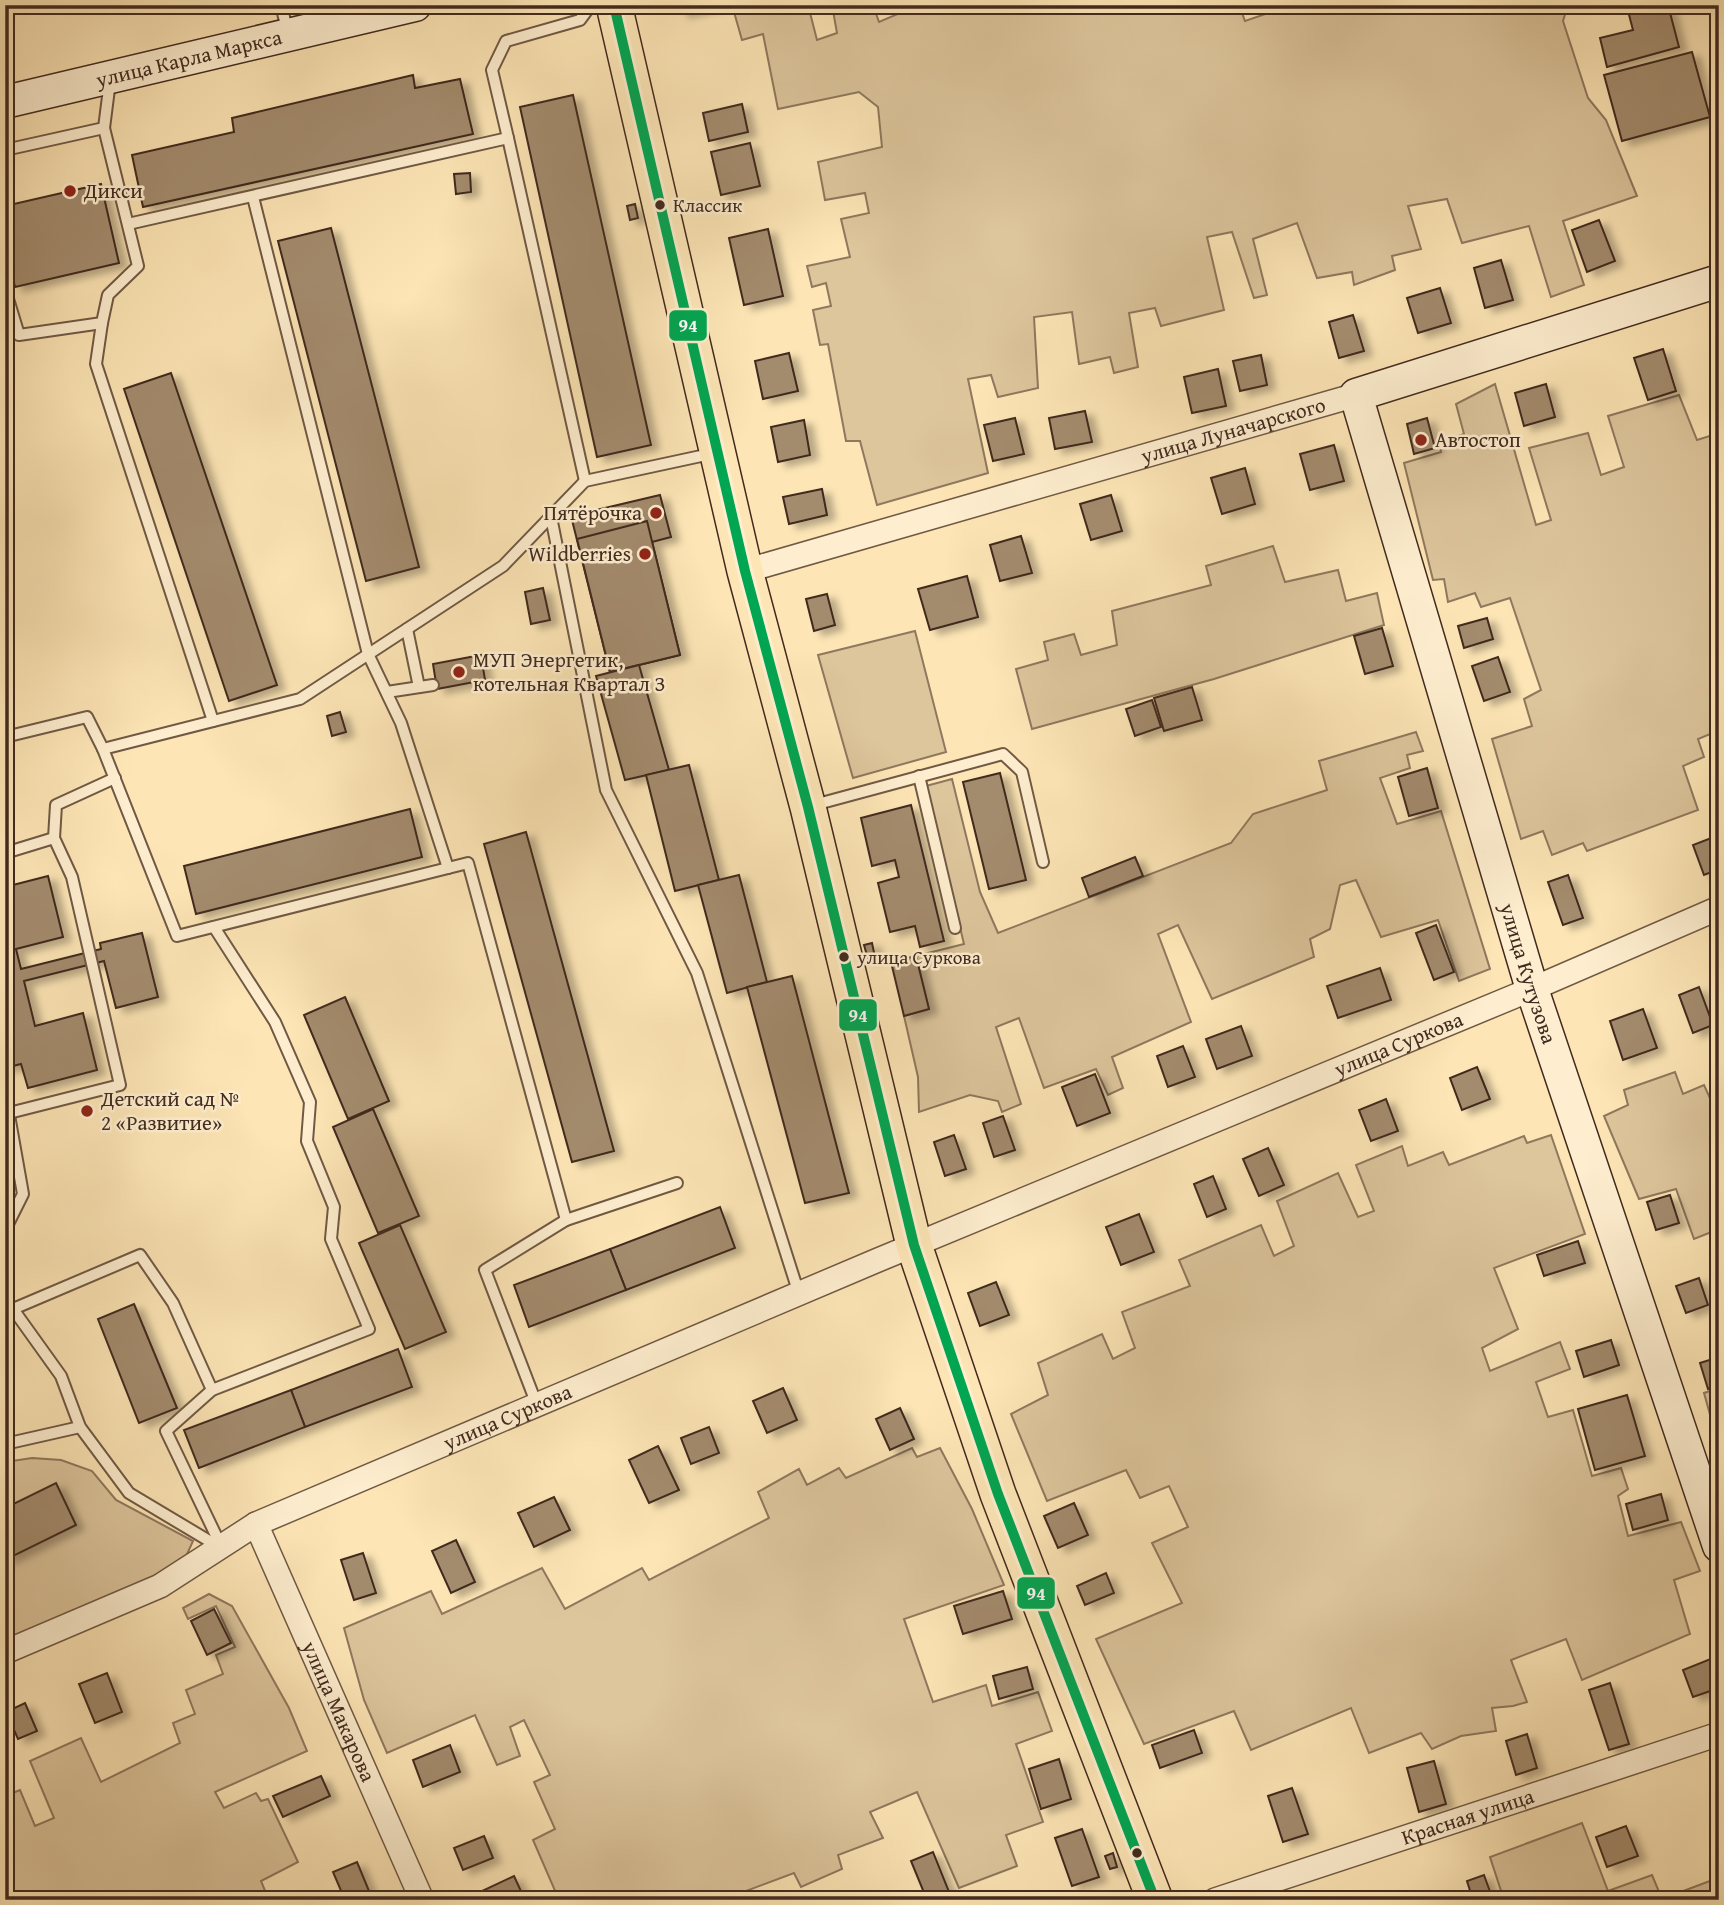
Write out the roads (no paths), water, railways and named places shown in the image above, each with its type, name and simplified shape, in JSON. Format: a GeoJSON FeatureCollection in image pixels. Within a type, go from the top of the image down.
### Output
{"type":"FeatureCollection","features":[{"type":"Feature","properties":{"kind":"main road"},"geometry":{"type":"LineString","coordinates":[[614,5],[745,571],[807,807],[914,1245],[998,1494],[1155,1900]]}},
{"type":"Feature","properties":{"kind":"street","name":"улица Карла Маркса"},"geometry":{"type":"LineString","coordinates":[[5,102],[415,5]]}},
{"type":"Feature","properties":{"kind":"street","name":"улица Луначарского"},"geometry":{"type":"LineString","coordinates":[[745,571],[1356,395],[1719,281]]}},
{"type":"Feature","properties":{"kind":"street","name":"улица Кутузова"},"geometry":{"type":"LineString","coordinates":[[1356,395],[1532,989],[1719,1546]]}},
{"type":"Feature","properties":{"kind":"street","name":"улица Суркова"},"geometry":{"type":"LineString","coordinates":[[5,1652],[160,1586],[256,1524],[1719,908]]}},
{"type":"Feature","properties":{"kind":"street","name":"улица Макарова"},"geometry":{"type":"LineString","coordinates":[[256,1524],[422,1900]]}},
{"type":"Feature","properties":{"kind":"street","name":"Красная улица"},"geometry":{"type":"LineString","coordinates":[[1215,1900],[1719,1734]]}},
{"type":"Feature","properties":{"kind":"lane"},"geometry":{"type":"LineString","coordinates":[[281,5],[289,36]]}},
{"type":"Feature","properties":{"kind":"lane"},"geometry":{"type":"LineString","coordinates":[[585,481],[492,69],[506,41],[580,20],[591,5]]}},
{"type":"Feature","properties":{"kind":"lane"},"geometry":{"type":"LineString","coordinates":[[110,78],[104,128],[138,266],[108,295],[96,364],[213,721]]}},
{"type":"Feature","properties":{"kind":"lane"},"geometry":{"type":"LineString","coordinates":[[5,150],[104,128]]}},
{"type":"Feature","properties":{"kind":"lane"},"geometry":{"type":"LineString","coordinates":[[128,224],[508,138]]}},
{"type":"Feature","properties":{"kind":"lane"},"geometry":{"type":"LineString","coordinates":[[253,197],[368,654],[401,723],[448,868]]}},
{"type":"Feature","properties":{"kind":"lane"},"geometry":{"type":"LineString","coordinates":[[5,289],[19,335],[102,323]]}},
{"type":"Feature","properties":{"kind":"lane"},"geometry":{"type":"LineString","coordinates":[[103,749],[300,699],[503,566],[585,481],[717,452]]}},
{"type":"Feature","properties":{"kind":"lane"},"geometry":{"type":"LineString","coordinates":[[551,517],[606,790],[698,973],[799,1294]]}},
{"type":"Feature","properties":{"kind":"lane"},"geometry":{"type":"LineString","coordinates":[[407,629],[419,687]]}},
{"type":"Feature","properties":{"kind":"lane"},"geometry":{"type":"LineString","coordinates":[[387,692],[433,685]]}},
{"type":"Feature","properties":{"kind":"lane"},"geometry":{"type":"LineString","coordinates":[[5,737],[88,717],[177,936],[468,863],[566,1220]]}},
{"type":"Feature","properties":{"kind":"lane"},"geometry":{"type":"LineString","coordinates":[[807,807],[1003,754],[1023,772],[1043,862]]}},
{"type":"Feature","properties":{"kind":"lane"},"geometry":{"type":"LineString","coordinates":[[919,776],[955,928]]}},
{"type":"Feature","properties":{"kind":"lane"},"geometry":{"type":"LineString","coordinates":[[5,1230],[23,1194],[7,1115],[120,1085],[72,877],[54,838],[56,805],[115,778]]}},
{"type":"Feature","properties":{"kind":"lane"},"geometry":{"type":"LineString","coordinates":[[5,853],[54,838]]}},
{"type":"Feature","properties":{"kind":"lane"},"geometry":{"type":"LineString","coordinates":[[214,927],[275,1022],[310,1102],[307,1142],[334,1207],[331,1240],[369,1329],[212,1390],[166,1431],[222,1548]]}},
{"type":"Feature","properties":{"kind":"lane"},"geometry":{"type":"LineString","coordinates":[[538,1406],[485,1270],[566,1220],[677,1183]]}},
{"type":"Feature","properties":{"kind":"lane"},"geometry":{"type":"LineString","coordinates":[[13,1309],[141,1255],[173,1303],[212,1390]]}},
{"type":"Feature","properties":{"kind":"lane"},"geometry":{"type":"LineString","coordinates":[[5,1298],[61,1376],[80,1427],[129,1493],[222,1548]]}},
{"type":"Feature","properties":{"kind":"lane"},"geometry":{"type":"LineString","coordinates":[[5,1444],[80,1427]]}},
{"type":"Feature","properties":{"kind":"place","name":"Дикси"},"geometry":{"type":"Point","coordinates":[70,191]}},
{"type":"Feature","properties":{"kind":"place","name":"Классик"},"geometry":{"type":"Point","coordinates":[660,205]}},
{"type":"Feature","properties":{"kind":"place","name":"Автостоп"},"geometry":{"type":"Point","coordinates":[1421,440]}},
{"type":"Feature","properties":{"kind":"place","name":"Пятёрочка"},"geometry":{"type":"Point","coordinates":[656,513]}},
{"type":"Feature","properties":{"kind":"place","name":"Wildberries"},"geometry":{"type":"Point","coordinates":[645,554]}},
{"type":"Feature","properties":{"kind":"place","name":"МУП Энергетик, котельная Квартал З"},"geometry":{"type":"Point","coordinates":[459,672]}},
{"type":"Feature","properties":{"kind":"place","name":"улица Суркова"},"geometry":{"type":"Point","coordinates":[844,957]}},
{"type":"Feature","properties":{"kind":"place","name":"Детский сад № 2 «Развитие»"},"geometry":{"type":"Point","coordinates":[87,1111]}}]}
